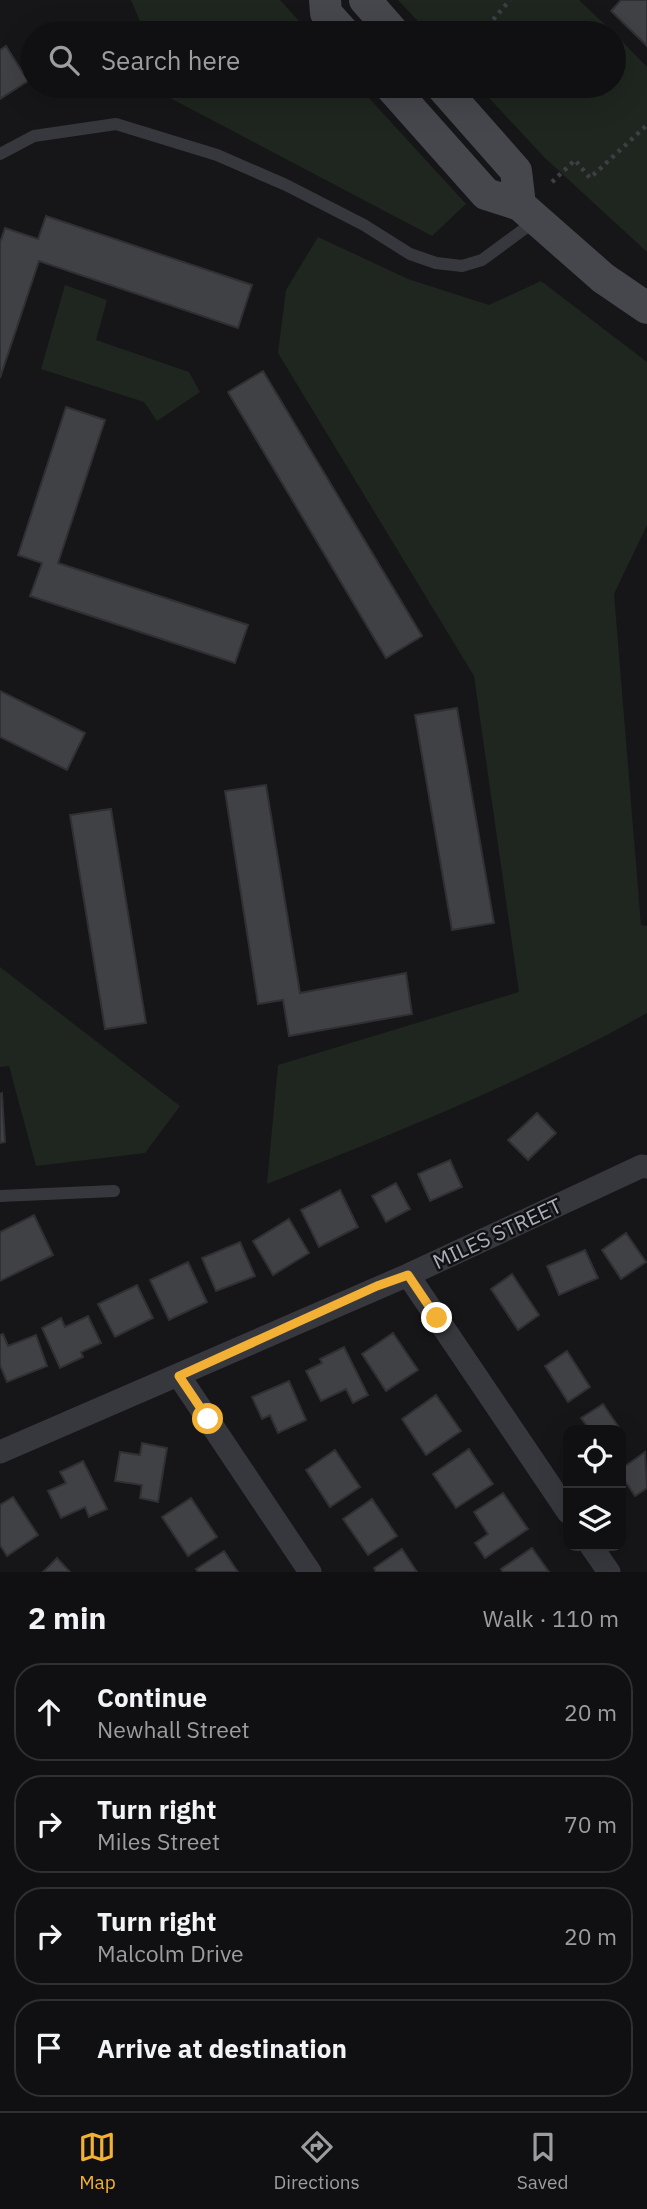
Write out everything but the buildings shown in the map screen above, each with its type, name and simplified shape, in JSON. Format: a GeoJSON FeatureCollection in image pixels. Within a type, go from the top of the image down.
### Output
{"type":"FeatureCollection","features":[{"type":"Feature","properties":{"kind":"main road"},"geometry":{"type":"LineString","coordinates":[[325,0],[326,13],[333,21]]}},
{"type":"Feature","properties":{"kind":"main road"},"geometry":{"type":"LineString","coordinates":[[365,0],[383,21]]}},
{"type":"Feature","properties":{"kind":"main road"},"geometry":{"type":"LineString","coordinates":[[401,98],[485,194],[527,213],[603,278],[647,308]]}},
{"type":"Feature","properties":{"kind":"main road"},"geometry":{"type":"LineString","coordinates":[[452,98],[516,171],[527,213]]}},
{"type":"Feature","properties":{"kind":"street","name":"MILES STREET"},"geometry":{"type":"LineString","coordinates":[[0,1452],[408,1275],[645,1161]]}},
{"type":"Feature","properties":{"kind":"street"},"geometry":{"type":"LineString","coordinates":[[408,1275],[563,1505]]}},
{"type":"Feature","properties":{"kind":"street"},"geometry":{"type":"LineString","coordinates":[[179,1376],[310,1572]]}},
{"type":"Feature","properties":{"kind":"street"},"geometry":{"type":"LineString","coordinates":[[594,1551],[609,1572]]}},
{"type":"Feature","properties":{"kind":"lane"},"geometry":{"type":"LineString","coordinates":[[0,154],[34,136],[116,124],[217,155],[275,180],[364,225],[410,254],[436,263],[462,266],[482,260],[527,213]]}},
{"type":"Feature","properties":{"kind":"lane"},"geometry":{"type":"LineString","coordinates":[[0,1196],[114,1192]]}},
{"type":"Feature","properties":{"kind":"path"},"geometry":{"type":"LineString","coordinates":[[492,21],[510,0]]}},
{"type":"Feature","properties":{"kind":"path"},"geometry":{"type":"LineString","coordinates":[[552,182],[575,160],[590,178],[647,125]]}},
{"type":"Feature","properties":{"kind":"shaded area"},"geometry":{"type":"Polygon","coordinates":[[[131,0],[280,0],[299,21],[140,21],[131,0]]]}},
{"type":"Feature","properties":{"kind":"shaded area"},"geometry":{"type":"Polygon","coordinates":[[[398,0],[579,0],[601,21],[418,21],[398,0]]]}},
{"type":"Feature","properties":{"kind":"shaded area"},"geometry":{"type":"Polygon","coordinates":[[[626,45],[647,67],[647,252],[545,158],[489,98],[626,98],[626,45]]]}},
{"type":"Feature","properties":{"kind":"shaded area"},"geometry":{"type":"Polygon","coordinates":[[[369,98],[466,204],[432,236],[172,99],[369,98]]]}},
{"type":"Feature","properties":{"kind":"shaded area"},"geometry":{"type":"Polygon","coordinates":[[[318,237],[408,279],[489,305],[541,281],[647,362],[647,525],[614,594],[641,925],[647,926],[647,1013],[507,1084],[267,1184],[278,1065],[519,992],[474,676],[278,353],[286,290],[318,237]]]}},
{"type":"Feature","properties":{"kind":"shaded area"},"geometry":{"type":"Polygon","coordinates":[[[65,285],[107,300],[96,340],[189,372],[200,392],[157,421],[144,402],[41,369],[65,285]]]}},
{"type":"Feature","properties":{"kind":"shaded area"},"geometry":{"type":"Polygon","coordinates":[[[0,967],[180,1106],[145,1153],[36,1166],[9,1066],[0,1067],[0,967]]]}},
{"type":"Feature","properties":{"kind":"route"},"geometry":{"type":"LineString","coordinates":[[208,1419],[179,1376],[377,1286],[408,1275],[437,1318]]}}]}
